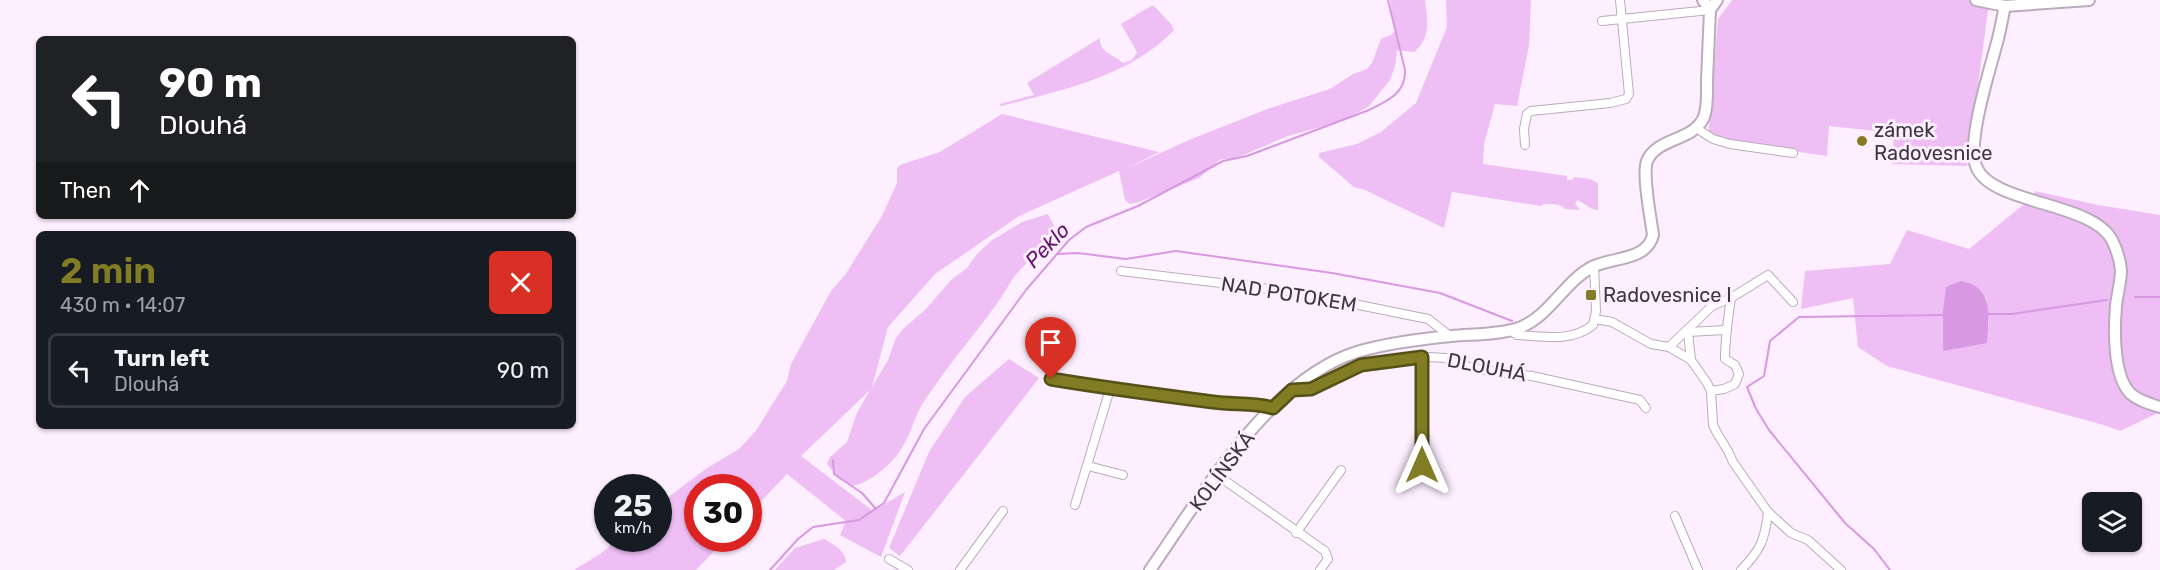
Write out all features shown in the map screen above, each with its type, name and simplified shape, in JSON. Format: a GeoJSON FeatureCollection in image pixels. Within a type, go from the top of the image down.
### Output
{"type":"FeatureCollection","features":[{"type":"Feature","properties":{"kind":"street"},"geometry":{"type":"LineString","coordinates":[[1525,144],[1524,129],[1527,114],[1531,111],[1610,103],[1626,99],[1629,94],[1620,0]]}},
{"type":"Feature","properties":{"kind":"street"},"geometry":{"type":"LineString","coordinates":[[1703,0],[1710,10]]}},
{"type":"Feature","properties":{"kind":"street"},"geometry":{"type":"LineString","coordinates":[[1717,0],[1710,10],[1704,116],[1696,128],[1713,139],[1730,144],[1793,153]]}},
{"type":"Feature","properties":{"kind":"street"},"geometry":{"type":"LineString","coordinates":[[1976,0],[2005,6],[2089,0]]}},
{"type":"Feature","properties":{"kind":"street"},"geometry":{"type":"LineString","coordinates":[[2005,6],[1997,44],[1985,81],[1974,141],[1976,168],[1991,183],[2014,194],[2092,222],[2108,234],[2115,246],[2121,270],[2115,334],[2119,372],[2130,393],[2140,400],[2160,407]]}},
{"type":"Feature","properties":{"kind":"street"},"geometry":{"type":"LineString","coordinates":[[1602,21],[1710,10]]}},
{"type":"Feature","properties":{"kind":"street","name":"KOLÍNSKÁ"},"geometry":{"type":"LineString","coordinates":[[1150,570],[1244,439],[1292,390],[1317,371],[1341,357],[1379,346],[1510,330],[1528,324],[1573,281],[1594,266],[1643,251],[1650,244],[1653,235],[1646,173],[1647,161],[1654,152],[1688,135],[1696,128]]}},
{"type":"Feature","properties":{"kind":"street"},"geometry":{"type":"LineString","coordinates":[[1594,266],[1595,319],[1612,322],[1651,344],[1669,347],[1691,360],[1711,391],[1713,425],[1739,472],[1768,512],[1791,533],[1808,540],[1840,570]]}},
{"type":"Feature","properties":{"kind":"street","name":"NAD POTOKEM"},"geometry":{"type":"LineString","coordinates":[[1121,271],[1294,292],[1428,319],[1450,336]]}},
{"type":"Feature","properties":{"kind":"street"},"geometry":{"type":"LineString","coordinates":[[1669,347],[1688,332],[1712,306],[1731,298],[1768,275],[1793,302]]}},
{"type":"Feature","properties":{"kind":"street"},"geometry":{"type":"LineString","coordinates":[[1711,391],[1735,384],[1739,374],[1738,370],[1725,359],[1725,330],[1731,298]]}},
{"type":"Feature","properties":{"kind":"street","name":"KOLÍNSKÁ"},"geometry":{"type":"LineString","coordinates":[[1510,330],[1517,335],[1575,336],[1593,326],[1595,319]]}},
{"type":"Feature","properties":{"kind":"street"},"geometry":{"type":"LineString","coordinates":[[1688,332],[1725,330]]}},
{"type":"Feature","properties":{"kind":"street"},"geometry":{"type":"LineString","coordinates":[[1688,332],[1691,360]]}},
{"type":"Feature","properties":{"kind":"street"},"geometry":{"type":"LineString","coordinates":[[1422,357],[1422,465]]}},
{"type":"Feature","properties":{"kind":"street","name":"DLOUHÁ"},"geometry":{"type":"LineString","coordinates":[[1292,390],[1311,389],[1361,365],[1422,357],[1446,358],[1455,364],[1464,366],[1532,376],[1640,400],[1646,408]]}},
{"type":"Feature","properties":{"kind":"street"},"geometry":{"type":"LineString","coordinates":[[1051,379],[1110,389],[1221,403],[1263,405],[1273,408]]}},
{"type":"Feature","properties":{"kind":"street"},"geometry":{"type":"LineString","coordinates":[[1075,505],[1110,389]]}},
{"type":"Feature","properties":{"kind":"street"},"geometry":{"type":"LineString","coordinates":[[1088,465],[1123,475]]}},
{"type":"Feature","properties":{"kind":"street"},"geometry":{"type":"LineString","coordinates":[[1296,533],[1341,470]]}},
{"type":"Feature","properties":{"kind":"street"},"geometry":{"type":"LineString","coordinates":[[1216,475],[1327,555],[1328,559],[1320,570]]}},
{"type":"Feature","properties":{"kind":"street"},"geometry":{"type":"LineString","coordinates":[[960,570],[1002,511]]}},
{"type":"Feature","properties":{"kind":"street"},"geometry":{"type":"LineString","coordinates":[[1741,570],[1752,559],[1765,538],[1768,512]]}},
{"type":"Feature","properties":{"kind":"street"},"geometry":{"type":"LineString","coordinates":[[1675,516],[1698,570]]}},
{"type":"Feature","properties":{"kind":"street"},"geometry":{"type":"LineString","coordinates":[[889,558],[908,570]]}},
{"type":"Feature","properties":{"kind":"shaded area"},"geometry":{"type":"Polygon","coordinates":[[[1390,0],[1425,0],[1427,28],[1420,47],[1414,52],[1397,50],[1390,80],[1369,106],[1345,120],[1288,136],[1234,159],[1221,159],[1199,178],[1139,202],[1130,204],[1125,200],[1119,171],[1019,216],[935,274],[888,327],[872,387],[888,360],[896,338],[903,329],[926,309],[951,280],[967,268],[977,254],[991,241],[1022,222],[1048,214],[1054,226],[1042,249],[1017,273],[994,308],[928,395],[904,444],[887,466],[868,480],[853,486],[839,479],[827,464],[830,457],[847,442],[857,413],[870,390],[801,456],[873,511],[905,492],[881,557],[840,535],[846,521],[787,474],[762,500],[762,474],[699,474],[739,449],[755,432],[787,381],[791,364],[831,291],[845,275],[882,216],[897,183],[897,169],[900,165],[940,152],[1002,114],[1159,152],[1123,170],[1189,140],[1270,108],[1330,89],[1353,74],[1367,69],[1372,63],[1381,39],[1395,31],[1390,0]]]}},
{"type":"Feature","properties":{"kind":"shaded area"},"geometry":{"type":"Polygon","coordinates":[[[1446,0],[1531,0],[1529,45],[1517,106],[1495,104],[1484,144],[1483,164],[1567,176],[1567,180],[1572,180],[1574,177],[1590,179],[1598,183],[1598,210],[1578,200],[1575,203],[1580,210],[1565,209],[1556,204],[1541,206],[1452,192],[1444,228],[1365,190],[1354,187],[1319,157],[1319,153],[1357,144],[1381,132],[1416,103],[1447,27],[1446,0]]]}},
{"type":"Feature","properties":{"kind":"shaded area"},"geometry":{"type":"Polygon","coordinates":[[[1732,0],[1966,0],[1989,3],[1967,166],[1892,164],[1894,133],[1829,126],[1827,156],[1708,139],[1718,19],[1732,0]]]}},
{"type":"Feature","properties":{"kind":"shaded area"},"geometry":{"type":"Polygon","coordinates":[[[1154,6],[1174,30],[1137,59],[1093,80],[1001,106],[1000,104],[1034,95],[1027,83],[1100,38],[1100,43],[1107,53],[1123,63],[1132,60],[1137,52],[1121,24],[1154,6]]]}},
{"type":"Feature","properties":{"kind":"shaded area"},"geometry":{"type":"Polygon","coordinates":[[[2035,191],[2098,205],[2160,215],[2160,412],[2120,431],[1887,366],[1858,347],[1853,298],[1801,309],[1805,271],[1890,264],[1907,230],[1969,249],[2034,196],[2035,191]],[[1986,297],[1943,312],[1943,351],[1989,324],[1986,297]]]}},
{"type":"Feature","properties":{"kind":"shaded area"},"geometry":{"type":"Polygon","coordinates":[[[1961,281],[1972,284],[1984,296],[1988,313],[1987,343],[1943,351],[1943,312],[1946,287],[1961,281]]]}},
{"type":"Feature","properties":{"kind":"shaded area"},"geometry":{"type":"Polygon","coordinates":[[[1009,359],[1039,378],[900,556],[889,548],[929,452],[965,397],[1009,359]]]}},
{"type":"Feature","properties":{"kind":"shaded area"},"geometry":{"type":"Polygon","coordinates":[[[684,485],[684,552],[713,552],[696,570],[574,570],[602,552],[672,552],[672,494],[684,485]]]}},
{"type":"Feature","properties":{"kind":"shaded area"},"geometry":{"type":"Polygon","coordinates":[[[824,539],[841,551],[846,562],[834,570],[775,570],[795,548],[824,539]]]}},
{"type":"Feature","properties":{"kind":"waterway","name":"Peklo"},"geometry":{"type":"LineString","coordinates":[[770,570],[798,539],[813,527],[859,520],[884,503],[924,429],[1026,290],[1069,240],[1086,227],[1138,206],[1223,161],[1247,156],[1369,110],[1394,95],[1402,85],[1405,70],[1388,0]]}},
{"type":"Feature","properties":{"kind":"waterway"},"geometry":{"type":"LineString","coordinates":[[1057,254],[1078,253],[1126,259],[1176,251],[1332,273],[1440,293],[1512,321]]}},
{"type":"Feature","properties":{"kind":"waterway"},"geometry":{"type":"LineString","coordinates":[[2135,297],[2160,297]]}},
{"type":"Feature","properties":{"kind":"waterway"},"geometry":{"type":"LineString","coordinates":[[1985,314],[2012,314],[2107,300]]}},
{"type":"Feature","properties":{"kind":"waterway"},"geometry":{"type":"LineString","coordinates":[[1890,570],[1874,549],[1845,523],[1769,430],[1756,409],[1747,387],[1764,376],[1770,341],[1799,317],[1944,315]]}},
{"type":"Feature","properties":{"kind":"waterway"},"geometry":{"type":"LineString","coordinates":[[833,460],[834,474],[862,493],[876,509]]}},
{"type":"Feature","properties":{"kind":"place","name":"zámek Radovesnice"},"geometry":{"type":"Point","coordinates":[1862,141]}},
{"type":"Feature","properties":{"kind":"place","name":"Radovesnice I"},"geometry":{"type":"Point","coordinates":[1591,295]}},
{"type":"Feature","properties":{"kind":"route"},"geometry":{"type":"LineString","coordinates":[[1051,379],[1176,398],[1263,405],[1273,408],[1292,390],[1311,389],[1333,376],[1361,365],[1422,357],[1422,465]]}}]}
